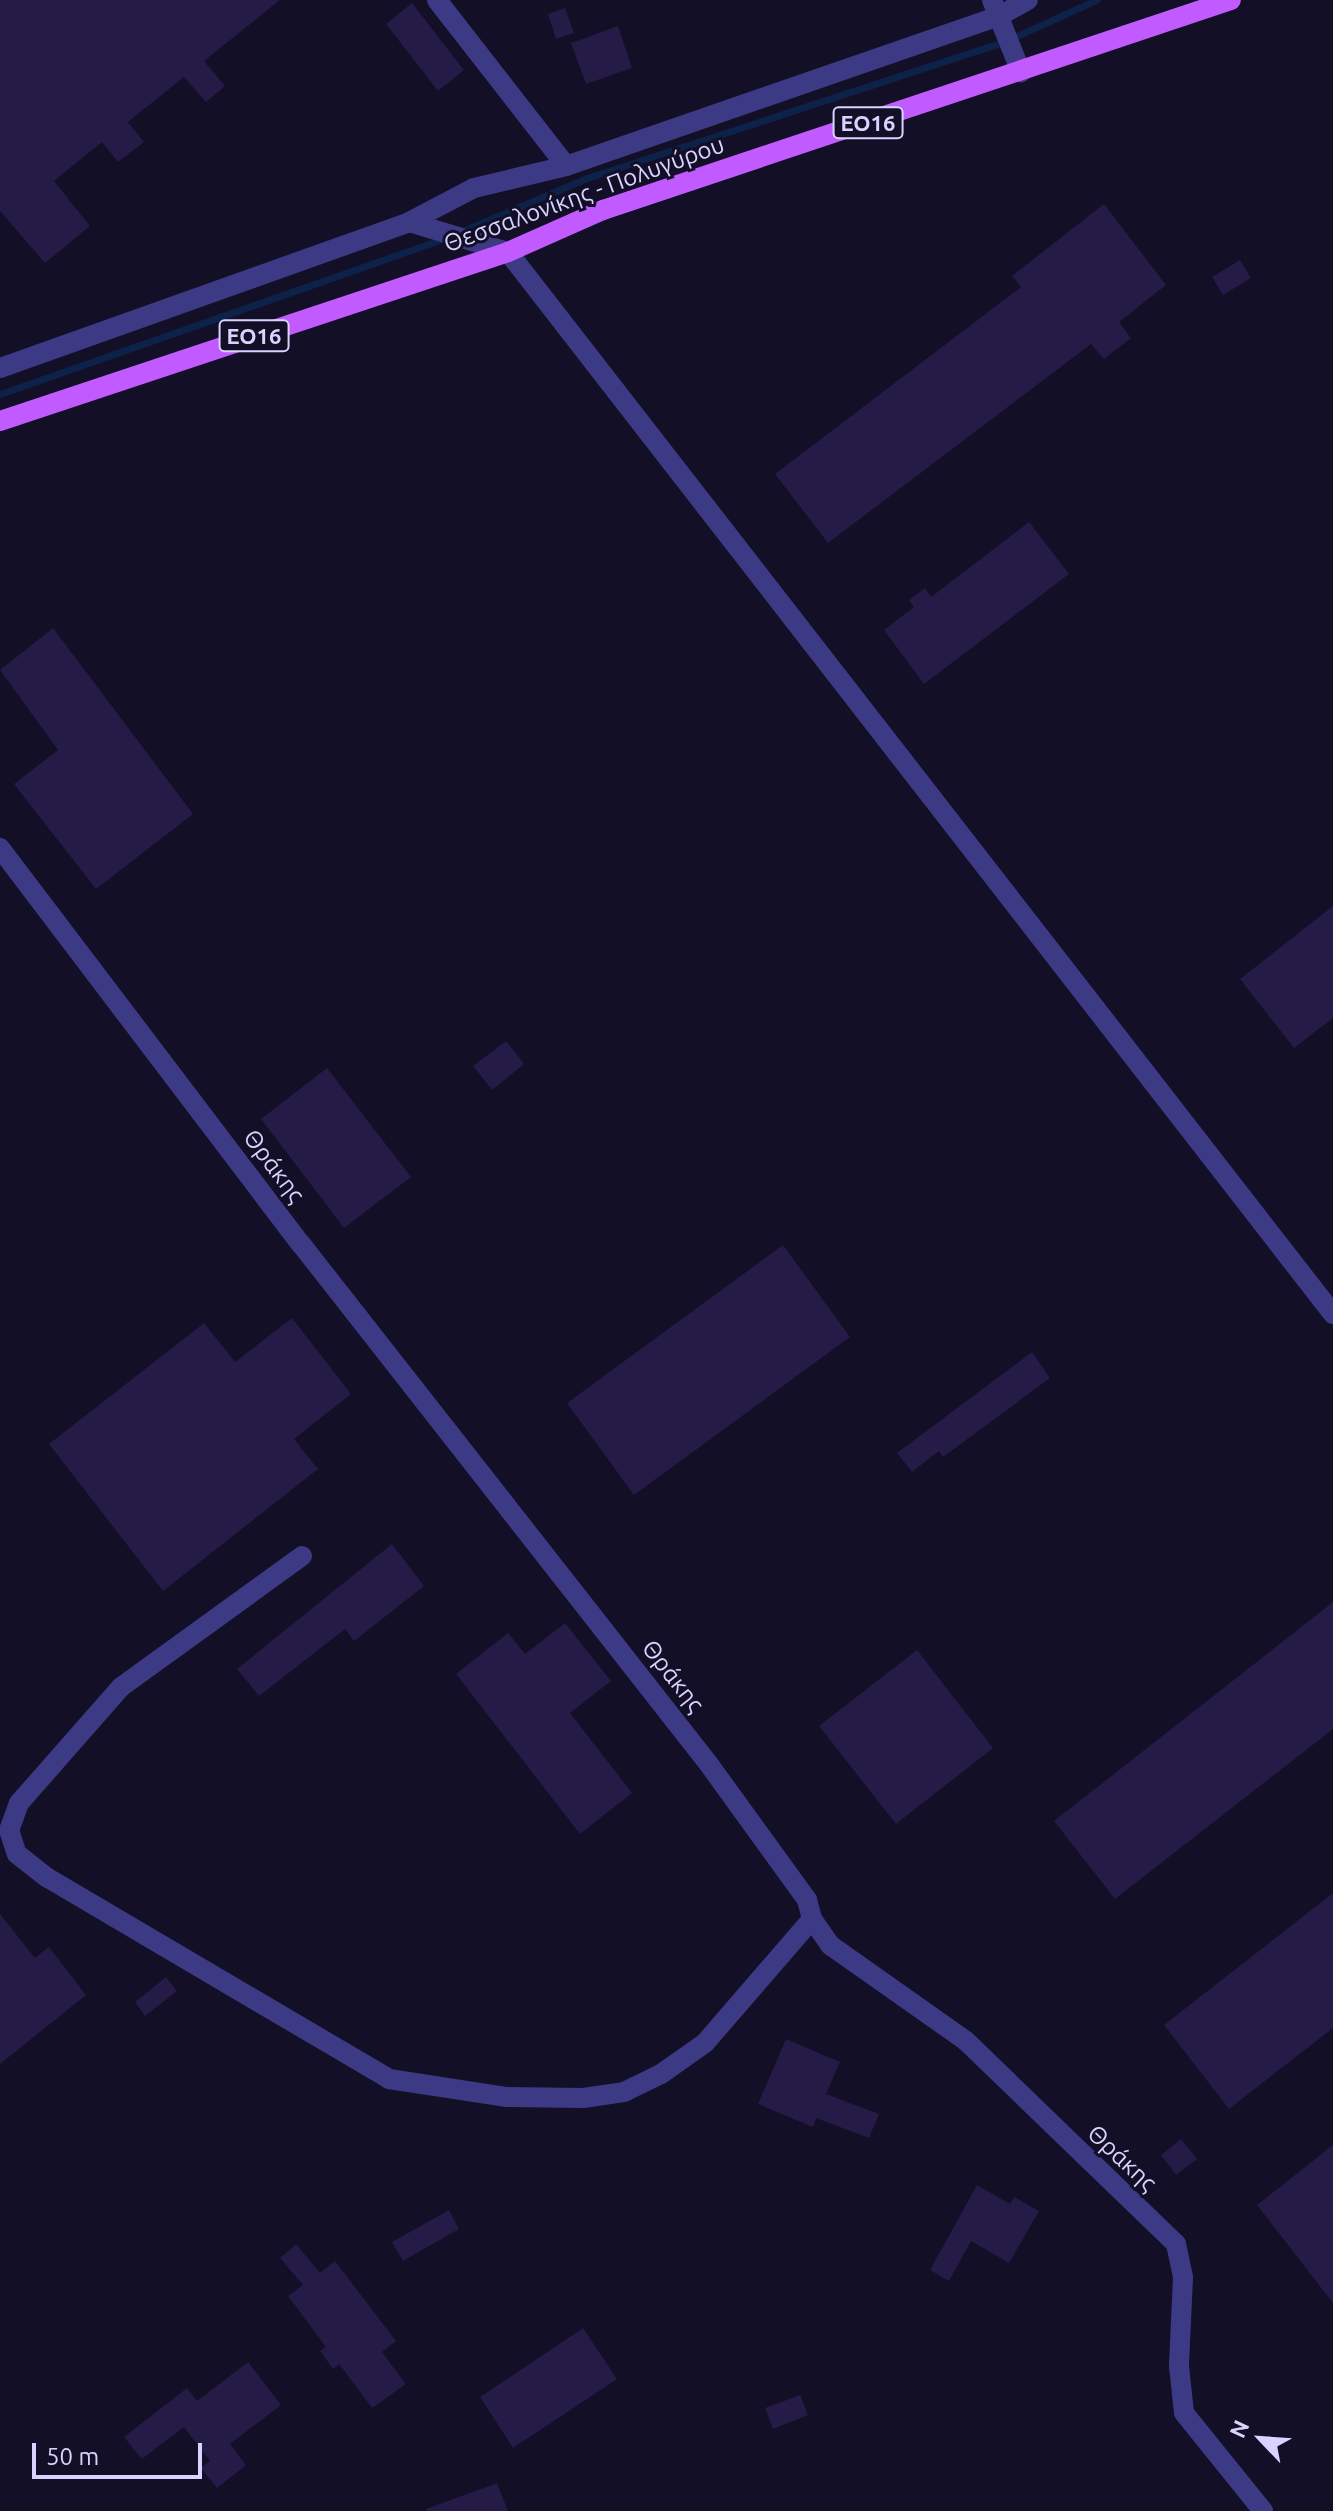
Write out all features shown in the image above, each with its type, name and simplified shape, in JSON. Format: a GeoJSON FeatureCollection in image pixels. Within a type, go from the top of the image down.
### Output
{"type":"FeatureCollection","features":[{"type":"Feature","properties":{"kind":"main road","name":"Θεσσαλονίκης - Πολυγύρου"},"geometry":{"type":"LineString","coordinates":[[0,421],[508,252],[603,210],[1231,0]]}},
{"type":"Feature","properties":{"kind":"street"},"geometry":{"type":"LineString","coordinates":[[437,0],[566,166]]}},
{"type":"Feature","properties":{"kind":"street"},"geometry":{"type":"LineString","coordinates":[[0,368],[409,222],[474,188],[566,166],[995,8],[1028,0]]}},
{"type":"Feature","properties":{"kind":"street"},"geometry":{"type":"LineString","coordinates":[[995,8],[1021,72]]}},
{"type":"Feature","properties":{"kind":"street"},"geometry":{"type":"LineString","coordinates":[[409,222],[508,252],[1333,1314]]}},
{"type":"Feature","properties":{"kind":"street","name":"Θράκης"},"geometry":{"type":"LineString","coordinates":[[0,848],[708,1763],[807,1900],[812,1919],[840,1955],[966,2041],[1176,2244],[1183,2277],[1179,2366],[1184,2413],[1263,2511]]}},
{"type":"Feature","properties":{"kind":"street"},"geometry":{"type":"LineString","coordinates":[[302,1556],[121,1687],[19,1803],[9,1830],[17,1854],[48,1878],[389,2079],[506,2097],[583,2098],[624,2092],[661,2074],[705,2043],[812,1919]]}},
{"type":"Feature","properties":{"kind":"building"},"geometry":{"type":"Polygon","coordinates":[[[0,0],[280,0],[204,61],[225,86],[206,102],[184,77],[128,122],[144,142],[118,162],[102,142],[54,181],[90,226],[45,263],[0,211],[0,0]]]}},
{"type":"Feature","properties":{"kind":"building"},"geometry":{"type":"Polygon","coordinates":[[[412,3],[464,70],[438,91],[386,24],[412,3]]]}},
{"type":"Feature","properties":{"kind":"building"},"geometry":{"type":"Polygon","coordinates":[[[565,8],[574,33],[556,39],[548,14],[565,8]]]}},
{"type":"Feature","properties":{"kind":"building"},"geometry":{"type":"Polygon","coordinates":[[[618,26],[632,68],[586,84],[571,43],[618,26]]]}},
{"type":"Feature","properties":{"kind":"building"},"geometry":{"type":"Polygon","coordinates":[[[1104,204],[1166,285],[1119,322],[1131,338],[1104,359],[1091,344],[828,543],[775,474],[1021,287],[1012,276],[1104,204]]]}},
{"type":"Feature","properties":{"kind":"building"},"geometry":{"type":"Polygon","coordinates":[[[1240,260],[1251,278],[1223,295],[1212,277],[1240,260]]]}},
{"type":"Feature","properties":{"kind":"building"},"geometry":{"type":"Polygon","coordinates":[[[1029,522],[1069,574],[924,684],[884,630],[914,607],[909,600],[925,588],[931,597],[1029,522]]]}},
{"type":"Feature","properties":{"kind":"building"},"geometry":{"type":"Polygon","coordinates":[[[53,628],[193,814],[96,889],[14,784],[58,750],[0,670],[53,628]]]}},
{"type":"Feature","properties":{"kind":"building"},"geometry":{"type":"Polygon","coordinates":[[[1333,906],[1333,1018],[1294,1048],[1240,979],[1333,906]]]}},
{"type":"Feature","properties":{"kind":"building"},"geometry":{"type":"Polygon","coordinates":[[[506,1041],[524,1064],[492,1090],[473,1066],[506,1041]]]}},
{"type":"Feature","properties":{"kind":"building"},"geometry":{"type":"Polygon","coordinates":[[[327,1068],[411,1177],[344,1228],[261,1119],[327,1068]]]}},
{"type":"Feature","properties":{"kind":"building"},"geometry":{"type":"Polygon","coordinates":[[[783,1245],[850,1337],[634,1495],[567,1403],[783,1245]]]}},
{"type":"Feature","properties":{"kind":"building"},"geometry":{"type":"Polygon","coordinates":[[[292,1318],[351,1394],[294,1439],[318,1469],[163,1591],[49,1444],[204,1323],[235,1362],[292,1318]]]}},
{"type":"Feature","properties":{"kind":"building"},"geometry":{"type":"Polygon","coordinates":[[[1032,1352],[1050,1378],[943,1457],[939,1451],[912,1472],[897,1453],[1032,1352]]]}},
{"type":"Feature","properties":{"kind":"building"},"geometry":{"type":"Polygon","coordinates":[[[392,1544],[424,1586],[354,1641],[345,1629],[259,1696],[237,1669],[392,1544]]]}},
{"type":"Feature","properties":{"kind":"building"},"geometry":{"type":"Polygon","coordinates":[[[1333,1602],[1333,1729],[1115,1899],[1054,1821],[1333,1602]]]}},
{"type":"Feature","properties":{"kind":"building"},"geometry":{"type":"Polygon","coordinates":[[[565,1623],[611,1681],[570,1713],[632,1793],[580,1834],[456,1674],[508,1633],[525,1654],[565,1623]]]}},
{"type":"Feature","properties":{"kind":"building"},"geometry":{"type":"Polygon","coordinates":[[[917,1650],[993,1748],[896,1824],[819,1726],[917,1650]]]}},
{"type":"Feature","properties":{"kind":"building"},"geometry":{"type":"Polygon","coordinates":[[[1333,1893],[1333,2028],[1229,2109],[1164,2025],[1333,1893]]]}},
{"type":"Feature","properties":{"kind":"building"},"geometry":{"type":"Polygon","coordinates":[[[0,1914],[35,1958],[49,1947],[86,1995],[0,2064],[0,1914]]]}},
{"type":"Feature","properties":{"kind":"building"},"geometry":{"type":"Polygon","coordinates":[[[166,1977],[177,1991],[145,2016],[135,2002],[166,1977]]]}},
{"type":"Feature","properties":{"kind":"building"},"geometry":{"type":"Polygon","coordinates":[[[786,2039],[840,2062],[826,2094],[879,2114],[869,2138],[816,2118],[813,2127],[758,2104],[786,2039]]]}},
{"type":"Feature","properties":{"kind":"building"},"geometry":{"type":"Polygon","coordinates":[[[1181,2139],[1197,2159],[1176,2175],[1161,2155],[1181,2139]]]}},
{"type":"Feature","properties":{"kind":"building"},"geometry":{"type":"Polygon","coordinates":[[[1333,2145],[1333,2303],[1257,2205],[1333,2145]]]}},
{"type":"Feature","properties":{"kind":"building"},"geometry":{"type":"Polygon","coordinates":[[[977,2185],[1010,2204],[1014,2197],[1039,2211],[1009,2263],[971,2241],[949,2281],[930,2270],[977,2185]]]}},
{"type":"Feature","properties":{"kind":"building"},"geometry":{"type":"Polygon","coordinates":[[[449,2210],[459,2229],[403,2261],[392,2242],[449,2210]]]}},
{"type":"Feature","properties":{"kind":"building"},"geometry":{"type":"Polygon","coordinates":[[[296,2244],[320,2273],[335,2261],[396,2341],[382,2352],[406,2384],[372,2408],[339,2364],[333,2369],[320,2351],[326,2347],[288,2296],[303,2285],[280,2258],[296,2244]]]}},
{"type":"Feature","properties":{"kind":"building"},"geometry":{"type":"Polygon","coordinates":[[[583,2328],[617,2379],[513,2448],[480,2397],[583,2328]]]}},
{"type":"Feature","properties":{"kind":"building"},"geometry":{"type":"Polygon","coordinates":[[[248,2362],[281,2405],[230,2444],[246,2465],[217,2488],[201,2468],[210,2461],[184,2427],[142,2459],[124,2437],[187,2388],[197,2401],[248,2362]]]}},
{"type":"Feature","properties":{"kind":"building"},"geometry":{"type":"Polygon","coordinates":[[[800,2395],[808,2415],[773,2429],[765,2408],[800,2395]]]}},
{"type":"Feature","properties":{"kind":"building"},"geometry":{"type":"Polygon","coordinates":[[[497,2483],[508,2511],[426,2509],[497,2483]]]}},
{"type":"Feature","properties":{"kind":"waterway"},"geometry":{"type":"LineString","coordinates":[[460,232],[587,178],[1008,40],[1096,0]]}},
{"type":"Feature","properties":{"kind":"waterway"},"geometry":{"type":"LineString","coordinates":[[0,394],[445,238]]}}]}
